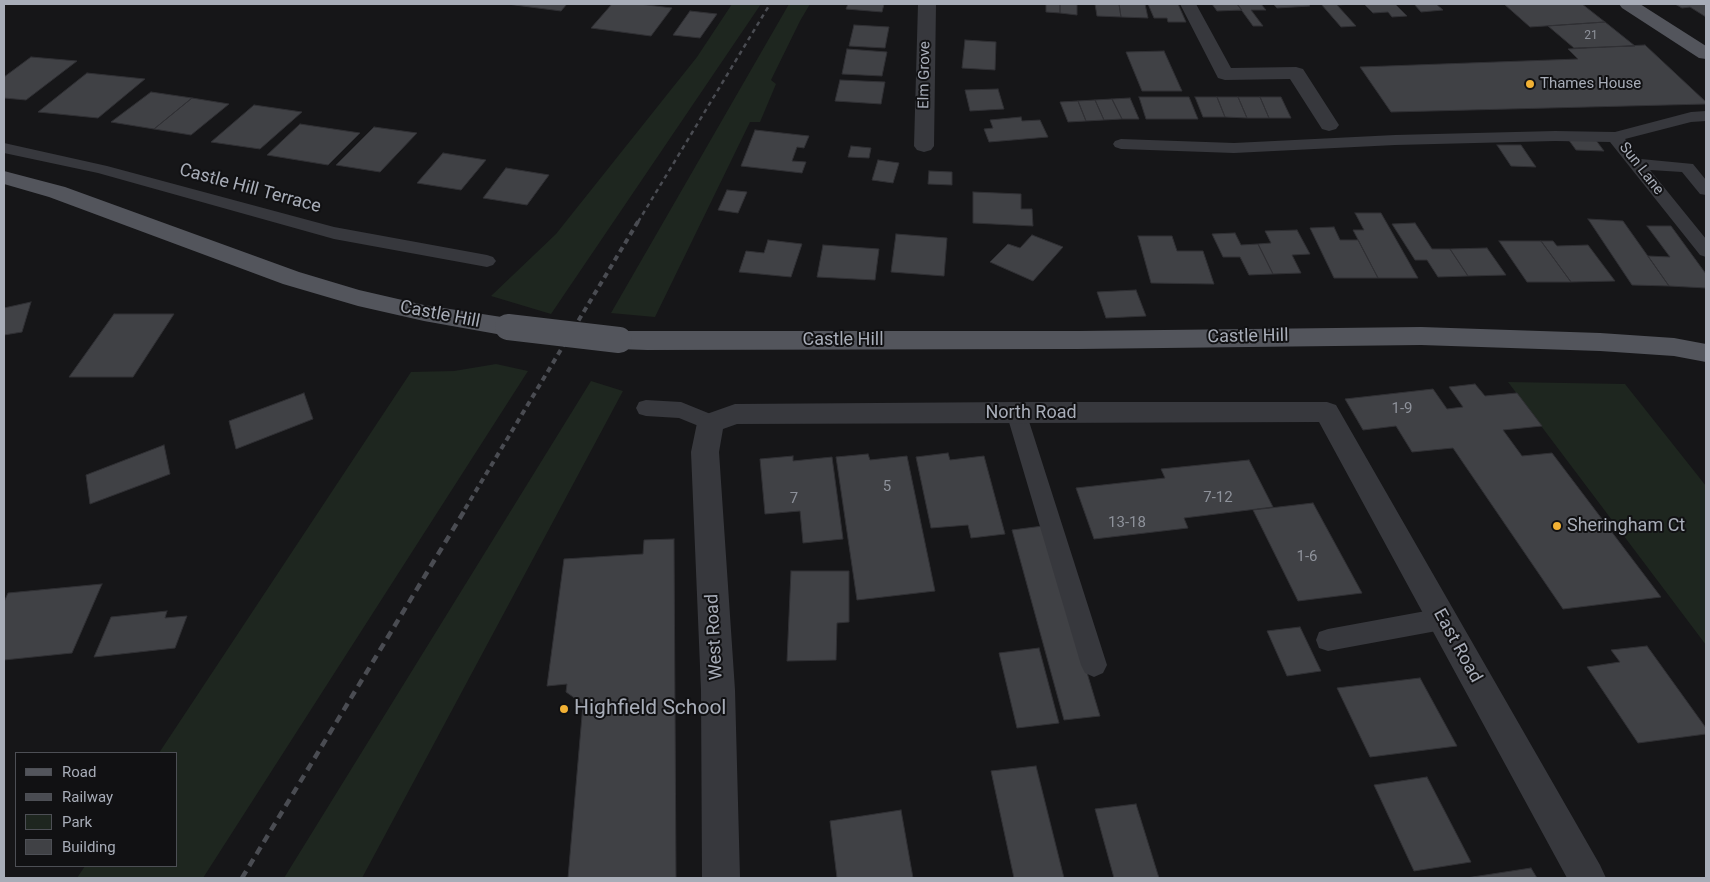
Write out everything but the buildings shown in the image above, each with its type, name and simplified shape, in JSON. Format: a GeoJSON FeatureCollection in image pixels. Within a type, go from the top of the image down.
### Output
{"type":"FeatureCollection","features":[{"type":"Feature","properties":{"kind":"main road"},"geometry":{"type":"LineString","coordinates":[[1628,4],[1706,54]]}},
{"type":"Feature","properties":{"kind":"main road","name":"Castle Hill"},"geometry":{"type":"LineString","coordinates":[[4,177],[57,192],[301,281],[358,298],[424,313],[508,327],[619,340],[647,342],[1078,340],[1421,336],[1600,342],[1674,347],[1706,353]]}},
{"type":"Feature","properties":{"kind":"street","name":"Elm Grove"},"geometry":{"type":"LineString","coordinates":[[924,146],[927,4]]}},
{"type":"Feature","properties":{"kind":"street"},"geometry":{"type":"LineString","coordinates":[[1188,4],[1225,74],[1296,73],[1329,125]]}},
{"type":"Feature","properties":{"kind":"street","name":"North Road"},"geometry":{"type":"LineString","coordinates":[[723,419],[1016,412],[1327,412]]}},
{"type":"Feature","properties":{"kind":"street","name":"East Road"},"geometry":{"type":"LineString","coordinates":[[1327,412],[1587,878]]}},
{"type":"Feature","properties":{"kind":"street","name":"West Road"},"geometry":{"type":"LineString","coordinates":[[721,878],[718,690],[705,452],[723,419]]}},
{"type":"Feature","properties":{"kind":"lane","name":"Sun Lane"},"geometry":{"type":"LineString","coordinates":[[1706,116],[1691,117],[1615,137],[1706,251]]}},
{"type":"Feature","properties":{"kind":"lane"},"geometry":{"type":"LineString","coordinates":[[1121,144],[1234,148],[1405,140],[1555,136],[1615,137]]}},
{"type":"Feature","properties":{"kind":"lane","name":"Castle Hill Terrace"},"geometry":{"type":"LineString","coordinates":[[4,148],[101,168],[334,233],[487,261]]}},
{"type":"Feature","properties":{"kind":"lane"},"geometry":{"type":"LineString","coordinates":[[1637,164],[1687,167],[1706,190]]}},
{"type":"Feature","properties":{"kind":"lane"},"geometry":{"type":"LineString","coordinates":[[646,408],[681,410],[723,419]]}},
{"type":"Feature","properties":{"kind":"lane"},"geometry":{"type":"LineString","coordinates":[[1016,412],[1094,665]]}},
{"type":"Feature","properties":{"kind":"lane"},"geometry":{"type":"LineString","coordinates":[[1328,640],[1442,619]]}},
{"type":"Feature","properties":{"kind":"green space"},"geometry":{"type":"Polygon","coordinates":[[[732,4],[761,4],[551,314],[491,296],[556,234],[697,57],[732,4]]]}},
{"type":"Feature","properties":{"kind":"green space"},"geometry":{"type":"Polygon","coordinates":[[[789,4],[810,4],[771,80],[776,84],[760,122],[750,122],[655,317],[611,313],[789,4]]]}},
{"type":"Feature","properties":{"kind":"green space"},"geometry":{"type":"Polygon","coordinates":[[[496,364],[528,371],[203,878],[77,878],[84,867],[178,867],[178,752],[160,752],[411,372],[454,371],[496,364]]]}},
{"type":"Feature","properties":{"kind":"green space"},"geometry":{"type":"Polygon","coordinates":[[[591,381],[623,391],[362,878],[284,878],[591,381]]]}},
{"type":"Feature","properties":{"kind":"green space"},"geometry":{"type":"Polygon","coordinates":[[[1508,382],[1625,384],[1706,486],[1706,645],[1508,382]]]}},
{"type":"Feature","properties":{"kind":"railway"},"geometry":{"type":"LineString","coordinates":[[638,222],[770,4]]}},
{"type":"Feature","properties":{"kind":"railway"},"geometry":{"type":"LineString","coordinates":[[465,509],[639,220]]}},
{"type":"Feature","properties":{"kind":"railway"},"geometry":{"type":"LineString","coordinates":[[242,878],[466,508]]}},
{"type":"Feature","properties":{"kind":"place","name":"Thames House"},"geometry":{"type":"Point","coordinates":[1530,84]}},
{"type":"Feature","properties":{"kind":"place","name":"Sheringham Ct"},"geometry":{"type":"Point","coordinates":[1557,526]}},
{"type":"Feature","properties":{"kind":"place","name":"Highfield School"},"geometry":{"type":"Point","coordinates":[564,709]}}]}
